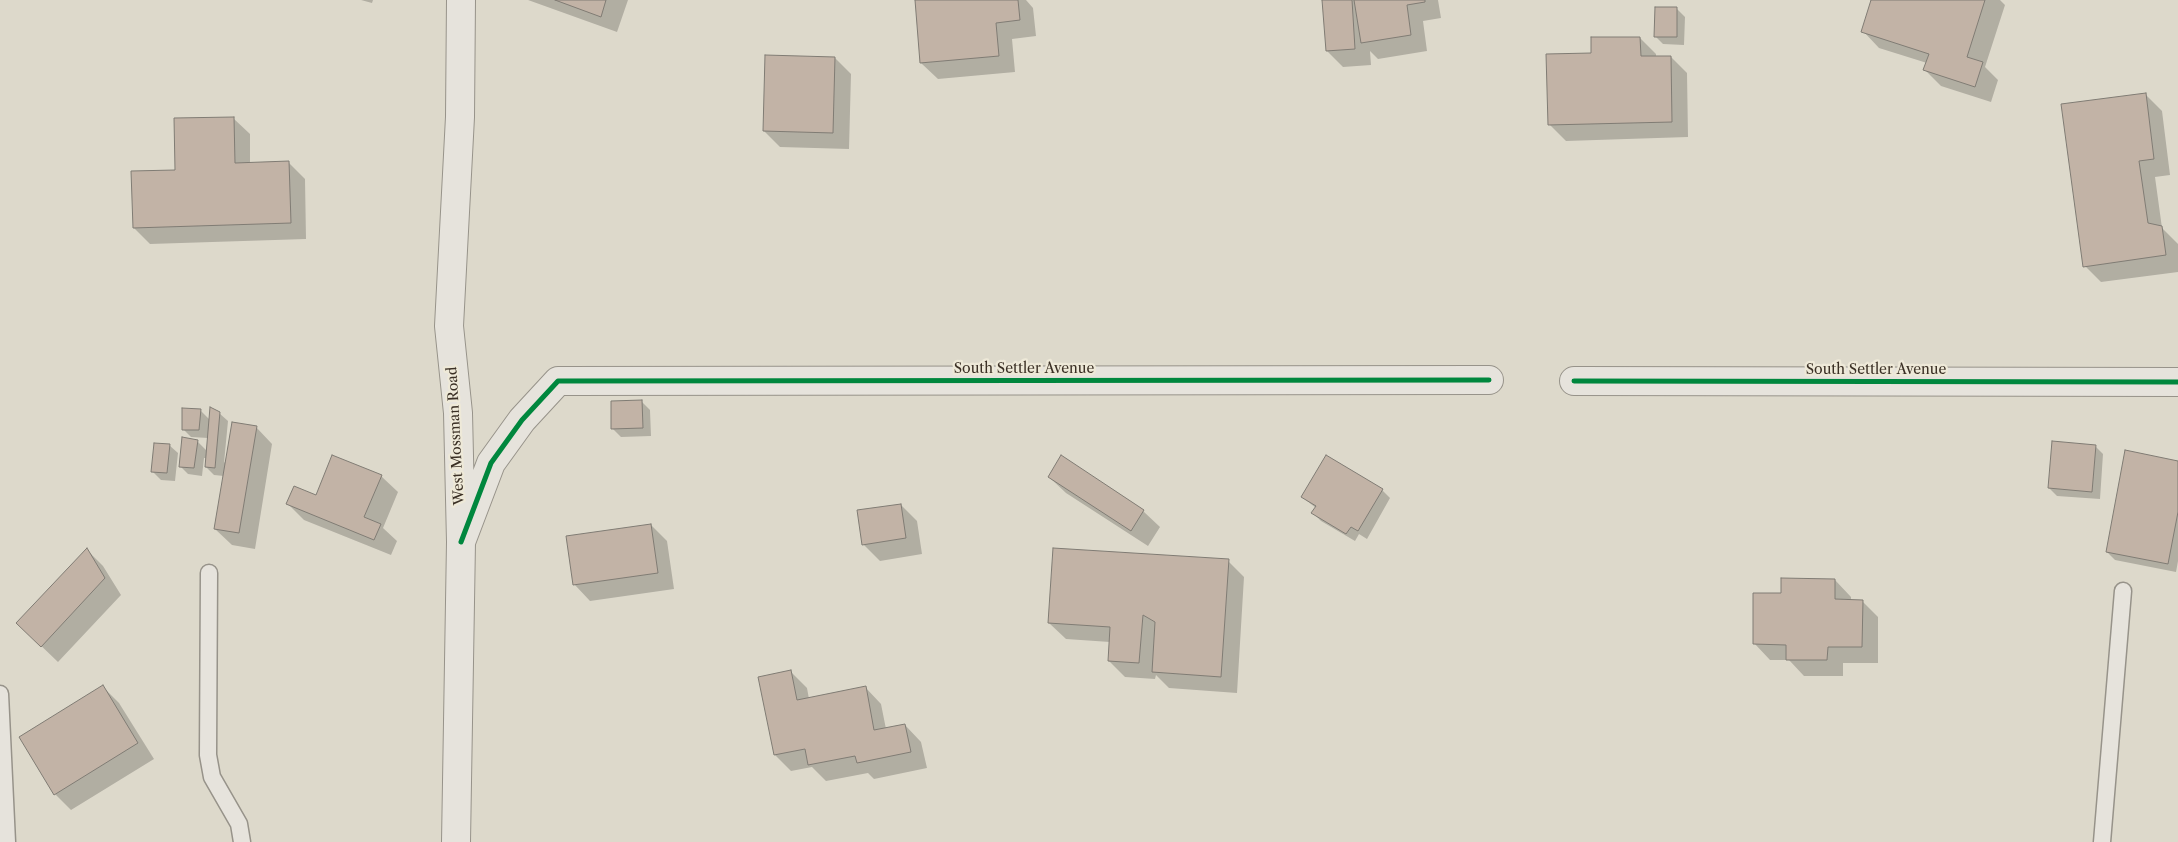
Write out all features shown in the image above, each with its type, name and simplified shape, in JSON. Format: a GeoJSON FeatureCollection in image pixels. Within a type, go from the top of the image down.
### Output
{"type":"FeatureCollection","features":[{"type":"Feature","properties":{"kind":"street","name":"West Mossman Road"},"geometry":{"type":"LineString","coordinates":[[456,842],[461,542],[458,413],[449,326],[460,117],[461,0]]}},
{"type":"Feature","properties":{"kind":"street","name":"South Settler Avenue"},"geometry":{"type":"LineString","coordinates":[[461,542],[491,462],[522,420],[558,381],[1490,380]]}},
{"type":"Feature","properties":{"kind":"street","name":"South Settler Avenue"},"geometry":{"type":"LineString","coordinates":[[1574,381],[2178,382]]}},
{"type":"Feature","properties":{"kind":"lane"},"geometry":{"type":"LineString","coordinates":[[209,573],[208,755],[212,777],[239,824],[242,842]]}},
{"type":"Feature","properties":{"kind":"lane"},"geometry":{"type":"LineString","coordinates":[[2102,842],[2122,591]]}},
{"type":"Feature","properties":{"kind":"lane"},"geometry":{"type":"LineString","coordinates":[[0,694],[7,842]]}},
{"type":"Feature","properties":{"kind":"building"},"geometry":{"type":"Polygon","coordinates":[[[555,0],[606,0],[601,17],[555,0]]]}},
{"type":"Feature","properties":{"kind":"building"},"geometry":{"type":"Polygon","coordinates":[[[915,0],[1018,0],[1020,20],[996,23],[999,56],[920,63],[915,0]]]}},
{"type":"Feature","properties":{"kind":"building"},"geometry":{"type":"Polygon","coordinates":[[[1322,0],[1352,0],[1355,49],[1326,51],[1322,0]]]}},
{"type":"Feature","properties":{"kind":"building"},"geometry":{"type":"Polygon","coordinates":[[[1354,0],[1425,0],[1425,2],[1407,5],[1411,35],[1361,43],[1354,0]]]}},
{"type":"Feature","properties":{"kind":"building"},"geometry":{"type":"Polygon","coordinates":[[[1871,0],[1985,0],[1967,57],[1983,62],[1975,87],[1923,70],[1929,54],[1861,32],[1871,0]]]}},
{"type":"Feature","properties":{"kind":"building"},"geometry":{"type":"Polygon","coordinates":[[[1655,7],[1677,7],[1677,37],[1654,37],[1655,7]]]}},
{"type":"Feature","properties":{"kind":"building"},"geometry":{"type":"Polygon","coordinates":[[[1591,37],[1640,37],[1641,56],[1671,56],[1672,122],[1548,125],[1546,54],[1591,53],[1591,37]]]}},
{"type":"Feature","properties":{"kind":"building"},"geometry":{"type":"Polygon","coordinates":[[[765,55],[835,57],[833,133],[763,131],[765,55]]]}},
{"type":"Feature","properties":{"kind":"building"},"geometry":{"type":"Polygon","coordinates":[[[2146,93],[2154,159],[2139,161],[2148,223],[2162,226],[2166,255],[2083,267],[2061,104],[2146,93]]]}},
{"type":"Feature","properties":{"kind":"building"},"geometry":{"type":"Polygon","coordinates":[[[234,117],[235,163],[289,161],[291,223],[133,228],[131,171],[175,170],[174,118],[234,117]]]}},
{"type":"Feature","properties":{"kind":"building"},"geometry":{"type":"Polygon","coordinates":[[[642,400],[643,428],[611,429],[611,401],[642,400]]]}},
{"type":"Feature","properties":{"kind":"building"},"geometry":{"type":"Polygon","coordinates":[[[210,407],[220,412],[215,468],[205,467],[210,407]]]}},
{"type":"Feature","properties":{"kind":"building"},"geometry":{"type":"Polygon","coordinates":[[[182,408],[201,409],[199,430],[182,430],[182,408]]]}},
{"type":"Feature","properties":{"kind":"building"},"geometry":{"type":"Polygon","coordinates":[[[232,422],[257,426],[239,533],[214,529],[232,422]]]}},
{"type":"Feature","properties":{"kind":"building"},"geometry":{"type":"Polygon","coordinates":[[[182,437],[198,440],[194,468],[179,467],[182,437]]]}},
{"type":"Feature","properties":{"kind":"building"},"geometry":{"type":"Polygon","coordinates":[[[2052,441],[2096,445],[2092,492],[2048,488],[2052,441]]]}},
{"type":"Feature","properties":{"kind":"building"},"geometry":{"type":"Polygon","coordinates":[[[154,443],[170,444],[167,473],[151,472],[154,443]]]}},
{"type":"Feature","properties":{"kind":"building"},"geometry":{"type":"Polygon","coordinates":[[[2125,450],[2178,461],[2178,512],[2168,564],[2106,552],[2125,450]]]}},
{"type":"Feature","properties":{"kind":"building"},"geometry":{"type":"Polygon","coordinates":[[[332,455],[382,475],[364,517],[381,524],[374,540],[286,504],[294,486],[316,495],[332,455]]]}},
{"type":"Feature","properties":{"kind":"building"},"geometry":{"type":"Polygon","coordinates":[[[1061,455],[1144,510],[1131,531],[1048,477],[1061,455]]]}},
{"type":"Feature","properties":{"kind":"building"},"geometry":{"type":"Polygon","coordinates":[[[1326,455],[1383,489],[1358,531],[1351,527],[1346,534],[1311,513],[1316,506],[1301,497],[1326,455]]]}},
{"type":"Feature","properties":{"kind":"building"},"geometry":{"type":"Polygon","coordinates":[[[901,504],[906,538],[862,545],[857,510],[901,504]]]}},
{"type":"Feature","properties":{"kind":"building"},"geometry":{"type":"Polygon","coordinates":[[[651,524],[658,573],[573,585],[566,536],[651,524]]]}},
{"type":"Feature","properties":{"kind":"building"},"geometry":{"type":"Polygon","coordinates":[[[87,548],[105,578],[41,647],[16,623],[87,548]]]}},
{"type":"Feature","properties":{"kind":"building"},"geometry":{"type":"Polygon","coordinates":[[[1053,548],[1229,559],[1221,677],[1152,672],[1155,622],[1143,615],[1139,663],[1108,661],[1110,627],[1048,623],[1053,548]]]}},
{"type":"Feature","properties":{"kind":"building"},"geometry":{"type":"Polygon","coordinates":[[[1781,578],[1835,579],[1835,599],[1863,600],[1862,647],[1828,647],[1827,660],[1786,660],[1786,645],[1753,644],[1753,593],[1781,593],[1781,578]]]}},
{"type":"Feature","properties":{"kind":"building"},"geometry":{"type":"Polygon","coordinates":[[[791,670],[797,700],[866,686],[874,730],[905,724],[911,752],[857,763],[855,756],[808,765],[805,749],[774,755],[758,677],[791,670]]]}},
{"type":"Feature","properties":{"kind":"building"},"geometry":{"type":"Polygon","coordinates":[[[103,685],[138,743],[54,795],[19,737],[103,685]]]}},
{"type":"Feature","properties":{"kind":"cycle path"},"geometry":{"type":"LineString","coordinates":[[461,542],[491,463],[522,420],[558,381],[1489,380]]}},
{"type":"Feature","properties":{"kind":"cycle path"},"geometry":{"type":"LineString","coordinates":[[1574,381],[2178,382]]}}]}
